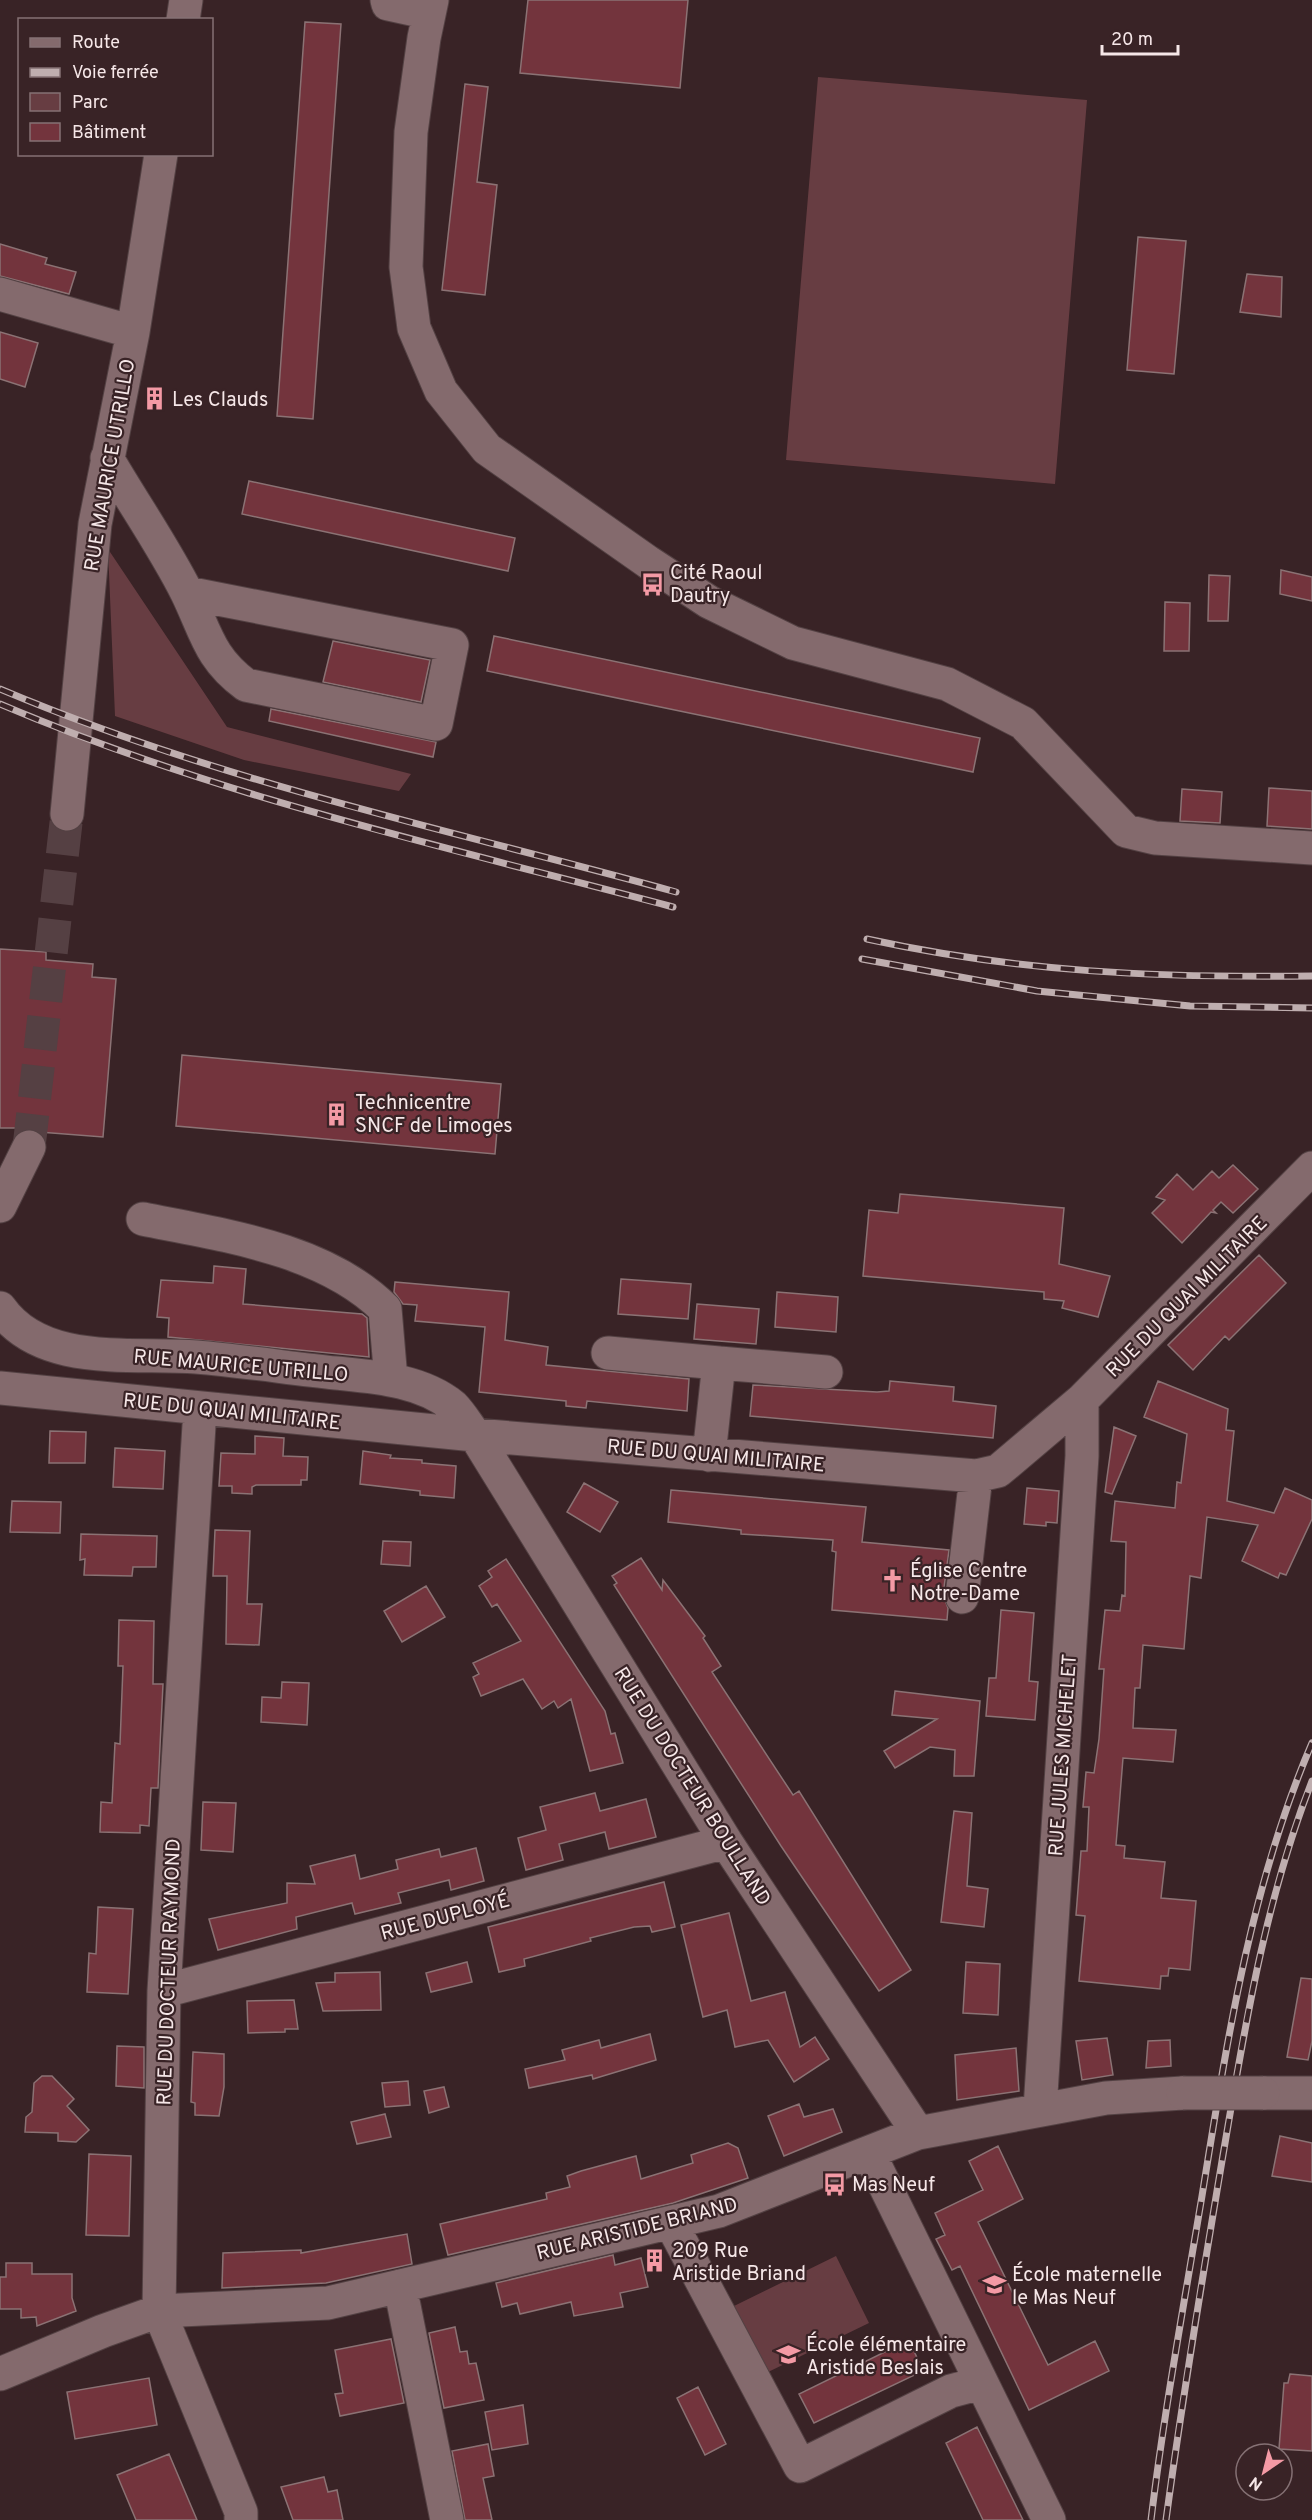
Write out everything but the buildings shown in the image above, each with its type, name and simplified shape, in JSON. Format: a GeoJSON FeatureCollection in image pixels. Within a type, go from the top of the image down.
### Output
{"type":"FeatureCollection","features":[{"type":"Feature","properties":{"kind":"street"},"geometry":{"type":"LineString","coordinates":[[183,18],[186,0]]}},
{"type":"Feature","properties":{"kind":"street"},"geometry":{"type":"LineString","coordinates":[[387,0],[388,4],[431,6],[411,132],[406,267],[414,328],[441,391],[487,449],[628,549],[710,602],[793,643],[947,684],[1023,723],[1126,831],[1155,837],[1312,848]]}},
{"type":"Feature","properties":{"kind":"street","name":"RUE MAURICE UTRILLO"},"geometry":{"type":"LineString","coordinates":[[67,814],[95,525],[133,332],[161,156]]}},
{"type":"Feature","properties":{"kind":"street"},"geometry":{"type":"LineString","coordinates":[[0,294],[133,332]]}},
{"type":"Feature","properties":{"kind":"street"},"geometry":{"type":"LineString","coordinates":[[107,458],[187,593],[214,655],[231,674],[246,685],[436,724],[452,645],[187,593]]}},
{"type":"Feature","properties":{"kind":"street"},"geometry":{"type":"LineString","coordinates":[[0,1206],[28,1147]]}},
{"type":"Feature","properties":{"kind":"street","name":"RUE DU QUAI MILITAIRE"},"geometry":{"type":"LineString","coordinates":[[0,1388],[475,1435],[976,1476],[998,1471],[1082,1400],[1312,1168]]}},
{"type":"Feature","properties":{"kind":"street"},"geometry":{"type":"LineString","coordinates":[[143,1219],[268,1244],[364,1287],[386,1309],[391,1380]]}},
{"type":"Feature","properties":{"kind":"street","name":"RUE MAURICE UTRILLO"},"geometry":{"type":"LineString","coordinates":[[0,1308],[16,1326],[35,1338],[57,1346],[97,1354],[194,1357],[391,1380],[430,1392],[454,1407],[475,1435]]}},
{"type":"Feature","properties":{"kind":"street"},"geometry":{"type":"LineString","coordinates":[[608,1353],[826,1372]]}},
{"type":"Feature","properties":{"kind":"street"},"geometry":{"type":"LineString","coordinates":[[709,1455],[719,1363]]}},
{"type":"Feature","properties":{"kind":"street","name":"RUE JULES MICHELET"},"geometry":{"type":"LineString","coordinates":[[1040,2109],[1040,2080],[1082,1456],[1082,1400]]}},
{"type":"Feature","properties":{"kind":"street","name":"RUE DU DOCTEUR RAYMOND"},"geometry":{"type":"LineString","coordinates":[[200,1409],[164,1991],[159,2311],[241,2512],[241,2520]]}},
{"type":"Feature","properties":{"kind":"street","name":"RUE DU DOCTEUR BOULLAND"},"geometry":{"type":"LineString","coordinates":[[475,1435],[726,1842],[918,2133]]}},
{"type":"Feature","properties":{"kind":"street"},"geometry":{"type":"LineString","coordinates":[[962,1597],[976,1476]]}},
{"type":"Feature","properties":{"kind":"street","name":"RUE DUPLOYÉ"},"geometry":{"type":"LineString","coordinates":[[164,1991],[726,1842]]}},
{"type":"Feature","properties":{"kind":"street","name":"RUE ARISTIDE BRIAND"},"geometry":{"type":"LineString","coordinates":[[0,2374],[103,2331],[159,2311],[328,2303],[719,2211],[918,2133],[1040,2109],[1130,2095],[1312,2092]]}},
{"type":"Feature","properties":{"kind":"street"},"geometry":{"type":"LineString","coordinates":[[869,2153],[1049,2520]]}},
{"type":"Feature","properties":{"kind":"street"},"geometry":{"type":"LineString","coordinates":[[670,2223],[800,2466],[951,2391],[981,2382]]}},
{"type":"Feature","properties":{"kind":"street"},"geometry":{"type":"LineString","coordinates":[[400,2286],[447,2520]]}},
{"type":"Feature","properties":{"kind":"green space"},"geometry":{"type":"Polygon","coordinates":[[[818,77],[1087,100],[1055,484],[786,460],[818,77]]]}},
{"type":"Feature","properties":{"kind":"green space"},"geometry":{"type":"Polygon","coordinates":[[[108,549],[227,727],[411,774],[399,791],[244,760],[115,716],[108,549]]]}},
{"type":"Feature","properties":{"kind":"green space"},"geometry":{"type":"Polygon","coordinates":[[[836,2256],[869,2323],[764,2374],[732,2307],[836,2256]]]}},
{"type":"Feature","properties":{"kind":"tunnel"},"geometry":{"type":"LineString","coordinates":[[29,1147],[67,814]]}},
{"type":"Feature","properties":{"kind":"railway"},"geometry":{"type":"LineString","coordinates":[[0,689],[83,722],[250,777],[419,825],[676,892]]}},
{"type":"Feature","properties":{"kind":"railway"},"geometry":{"type":"LineString","coordinates":[[0,704],[82,737],[248,793],[417,841],[673,907]]}},
{"type":"Feature","properties":{"kind":"railway"},"geometry":{"type":"LineString","coordinates":[[867,939],[979,959],[1088,971],[1198,976],[1312,976]]}},
{"type":"Feature","properties":{"kind":"railway"},"geometry":{"type":"LineString","coordinates":[[862,959],[1037,991],[1190,1006],[1312,1008]]}},
{"type":"Feature","properties":{"kind":"railway"},"geometry":{"type":"LineString","coordinates":[[1151,2520],[1175,2358],[1231,2023],[1272,1853],[1290,1797],[1312,1743]]}},
{"type":"Feature","properties":{"kind":"railway"},"geometry":{"type":"LineString","coordinates":[[1166,2520],[1200,2295],[1247,2016],[1268,1921],[1295,1827],[1312,1781]]}},
{"type":"Feature","properties":{"kind":"place","name":"Les Clauds"},"geometry":{"type":"Point","coordinates":[154,399]}},
{"type":"Feature","properties":{"kind":"place","name":"Cité Raoul Dautry"},"geometry":{"type":"Point","coordinates":[652,584]}},
{"type":"Feature","properties":{"kind":"place","name":"Technicentre SNCF de Limoges"},"geometry":{"type":"Point","coordinates":[337,1114]}},
{"type":"Feature","properties":{"kind":"place","name":"Église Centre Notre-Dame"},"geometry":{"type":"Point","coordinates":[892,1581]}},
{"type":"Feature","properties":{"kind":"place","name":"Mas Neuf"},"geometry":{"type":"Point","coordinates":[834,2184]}},
{"type":"Feature","properties":{"kind":"place","name":"209 Rue Aristide Briand"},"geometry":{"type":"Point","coordinates":[654,2261]}},
{"type":"Feature","properties":{"kind":"place","name":"École maternelle le Mas Neuf"},"geometry":{"type":"Point","coordinates":[994,2285]}},
{"type":"Feature","properties":{"kind":"place","name":"École élémentaire Aristide Beslais"},"geometry":{"type":"Point","coordinates":[788,2355]}}]}
